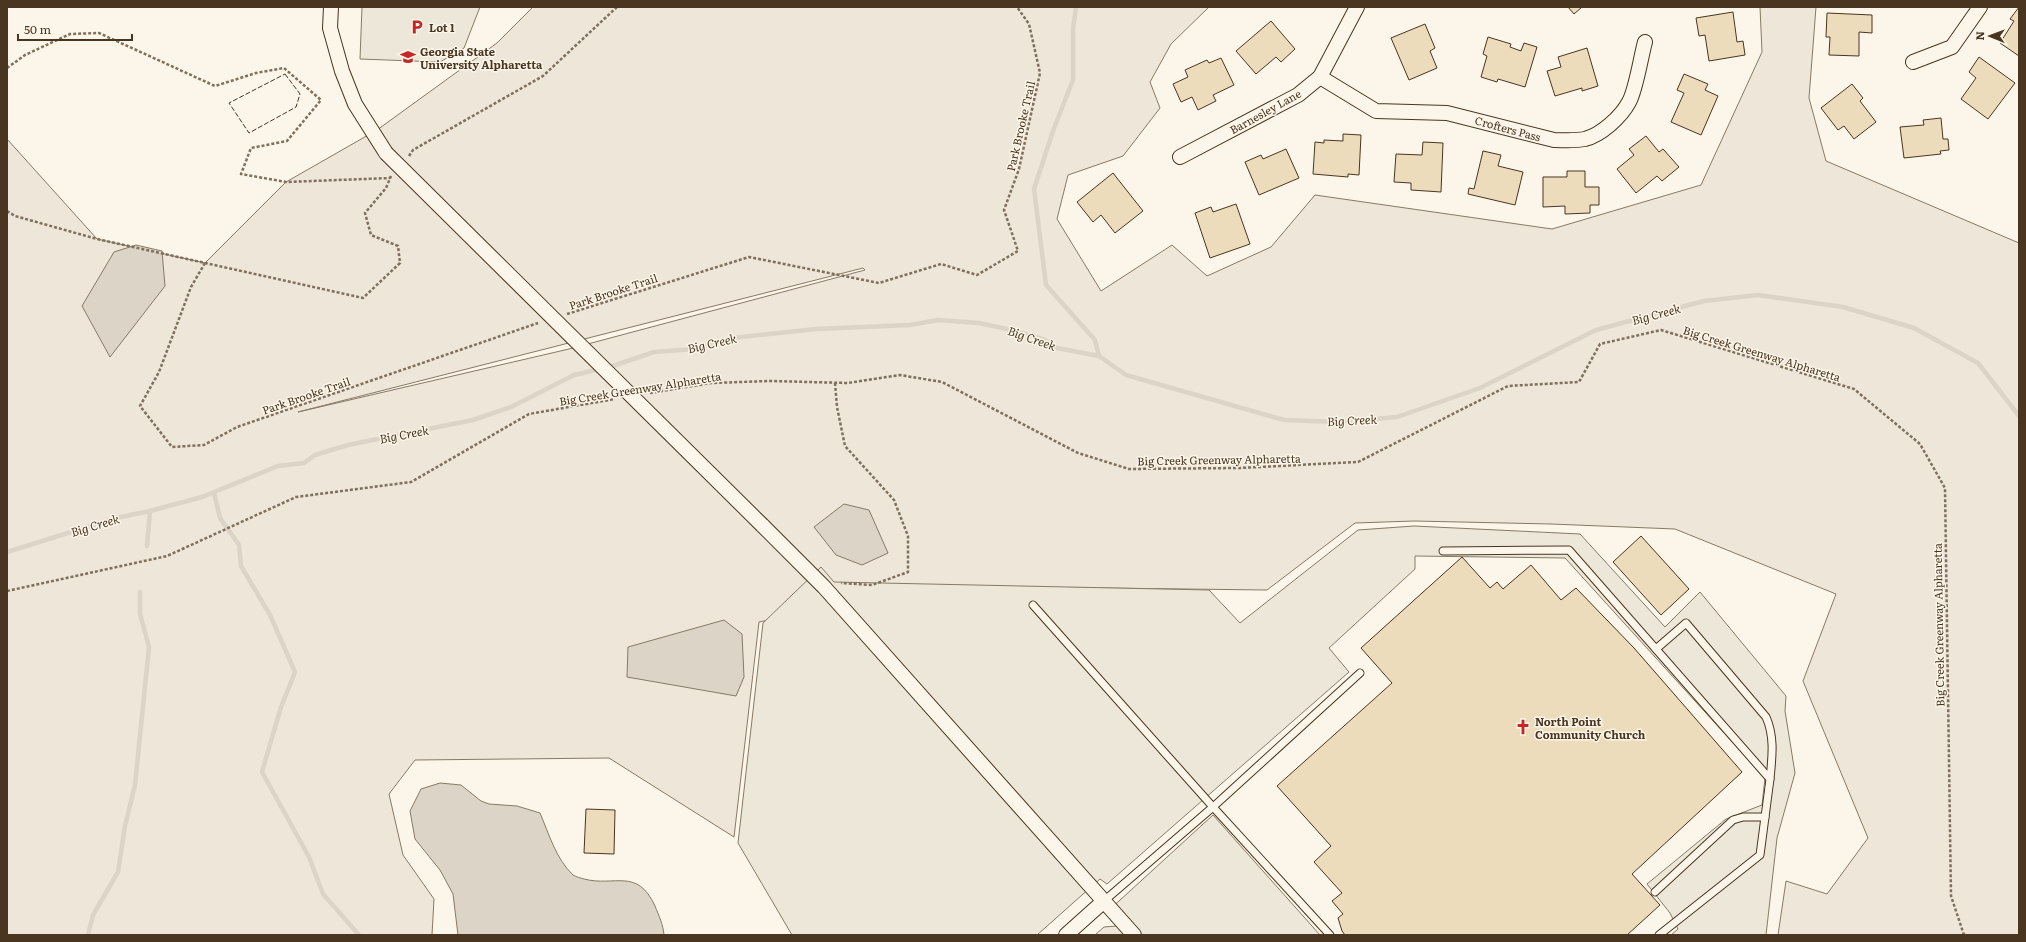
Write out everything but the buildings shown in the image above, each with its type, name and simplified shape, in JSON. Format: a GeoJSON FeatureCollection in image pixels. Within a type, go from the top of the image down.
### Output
{"type":"FeatureCollection","features":[{"type":"Feature","properties":{"kind":"street"},"geometry":{"type":"LineString","coordinates":[[331,7],[330,28],[342,71],[354,104],[386,153],[824,587],[1134,935]]}},
{"type":"Feature","properties":{"kind":"street","name":"Barnesley Lane"},"geometry":{"type":"LineString","coordinates":[[1180,156],[1298,95],[1320,77],[1357,7]]}},
{"type":"Feature","properties":{"kind":"street"},"geometry":{"type":"LineString","coordinates":[[1913,62],[1952,47],[1980,7]]}},
{"type":"Feature","properties":{"kind":"street","name":"Crofters Pass"},"geometry":{"type":"LineString","coordinates":[[1320,77],[1376,111],[1447,113],[1554,140],[1571,141],[1586,138],[1598,132],[1618,117],[1630,101],[1644,42]]}},
{"type":"Feature","properties":{"kind":"street"},"geometry":{"type":"LineString","coordinates":[[1066,935],[1104,901]]}},
{"type":"Feature","properties":{"kind":"lane"},"geometry":{"type":"LineString","coordinates":[[1443,551],[1569,550],[1770,779]]}},
{"type":"Feature","properties":{"kind":"lane"},"geometry":{"type":"LineString","coordinates":[[1034,605],[1213,807],[1330,935]]}},
{"type":"Feature","properties":{"kind":"lane"},"geometry":{"type":"LineString","coordinates":[[1656,649],[1686,623],[1766,717],[1771,728],[1772,746],[1770,779],[1760,855],[1659,935]]}},
{"type":"Feature","properties":{"kind":"lane"},"geometry":{"type":"LineString","coordinates":[[1104,901],[1213,807],[1360,673]]}},
{"type":"Feature","properties":{"kind":"lane"},"geometry":{"type":"LineString","coordinates":[[1655,892],[1733,820],[1765,817]]}},
{"type":"Feature","properties":{"kind":"path"},"geometry":{"type":"LineString","coordinates":[[404,162],[413,150],[543,76],[617,7]]}},
{"type":"Feature","properties":{"kind":"path","name":"Park Brooke Trail"},"geometry":{"type":"LineString","coordinates":[[562,315],[749,257],[880,284],[941,264],[977,275],[1018,250],[1004,210],[1019,169],[1040,73],[1029,24],[1017,7]]}},
{"type":"Feature","properties":{"kind":"path"},"geometry":{"type":"LineString","coordinates":[[7,68],[25,55],[70,34],[99,33],[215,86],[256,74],[284,68],[321,100],[287,141],[251,148],[242,174],[286,182],[390,178]]}},
{"type":"Feature","properties":{"kind":"path"},"geometry":{"type":"LineString","coordinates":[[7,211],[15,216],[97,239],[363,298],[400,263],[398,246],[371,235],[365,213],[386,188],[394,173]]}},
{"type":"Feature","properties":{"kind":"path","name":"Park Brooke Trail"},"geometry":{"type":"LineString","coordinates":[[205,263],[191,287],[159,372],[140,406],[172,447],[204,445],[237,427],[540,322]]}},
{"type":"Feature","properties":{"kind":"path","name":"Big Creek Greenway Alpharetta"},"geometry":{"type":"LineString","coordinates":[[643,395],[711,383],[770,381],[848,383],[900,375],[942,382],[1078,453],[1129,469],[1239,468],[1358,462],[1508,386],[1579,382],[1600,344],[1661,330],[1854,389],[1920,444],[1944,488],[1951,896],[1964,935]]}},
{"type":"Feature","properties":{"kind":"path"},"geometry":{"type":"LineString","coordinates":[[824,587],[834,583],[872,585],[908,572],[908,536],[894,500],[844,446],[837,407],[835,383]]}},
{"type":"Feature","properties":{"kind":"path","name":"Big Creek Greenway Alpharetta"},"geometry":{"type":"LineString","coordinates":[[7,591],[167,556],[296,497],[411,482],[529,414],[620,398]]}},
{"type":"Feature","properties":{"kind":"shaded area","name":"Lot 1"},"geometry":{"type":"Polygon","coordinates":[[[362,7],[480,7],[464,48],[440,62],[360,59],[362,7]]]}},
{"type":"Feature","properties":{"kind":"shaded area"},"geometry":{"type":"Polygon","coordinates":[[[533,7],[1209,7],[1171,44],[1150,82],[1160,108],[1123,156],[1068,175],[1057,219],[1101,291],[1172,245],[1207,276],[1271,247],[1315,195],[1552,229],[1701,185],[1762,52],[1760,7],[1816,7],[1809,98],[1826,161],[2019,243],[2019,935],[1778,935],[1786,881],[1827,894],[1868,838],[1803,681],[1836,594],[1675,529],[1414,521],[1355,523],[1267,590],[933,586],[759,622],[734,837],[609,758],[415,760],[389,794],[403,855],[434,899],[432,935],[7,935],[7,139],[97,239],[205,263],[286,182],[377,130],[497,43],[533,7]],[[863,268],[298,412],[569,349],[865,270],[863,268]]]}},
{"type":"Feature","properties":{"kind":"shaded area"},"geometry":{"type":"Polygon","coordinates":[[[136,245],[162,251],[165,286],[110,357],[82,306],[114,252],[136,245]]]}},
{"type":"Feature","properties":{"kind":"shaded area"},"geometry":{"type":"Polygon","coordinates":[[[844,504],[869,510],[888,553],[862,565],[836,555],[814,527],[844,504]]]}},
{"type":"Feature","properties":{"kind":"shaded area"},"geometry":{"type":"Polygon","coordinates":[[[1414,526],[1580,534],[1665,627],[1700,592],[1786,696],[1785,711],[1795,773],[1777,838],[1766,935],[1671,935],[1678,929],[1670,913],[1647,884],[1726,819],[1762,805],[1765,778],[1565,558],[1415,556],[1415,569],[1329,648],[1349,672],[1107,884],[1100,879],[1037,935],[792,935],[738,843],[763,623],[821,567],[834,582],[1209,590],[1240,623],[1358,530],[1414,526]]]}},
{"type":"Feature","properties":{"kind":"shaded area"},"geometry":{"type":"Polygon","coordinates":[[[724,620],[742,634],[744,677],[736,696],[627,677],[628,647],[724,620]]]}},
{"type":"Feature","properties":{"kind":"shaded area"},"geometry":{"type":"Polygon","coordinates":[[[440,783],[461,785],[481,801],[489,804],[517,806],[540,813],[557,854],[573,875],[595,881],[633,882],[641,886],[655,906],[662,924],[664,935],[458,935],[453,894],[440,870],[415,839],[410,811],[421,789],[440,783]]]}},
{"type":"Feature","properties":{"kind":"shaded area"},"geometry":{"type":"Polygon","coordinates":[[[1213,815],[1320,935],[1127,935],[1107,912],[1213,815]]]}},
{"type":"Feature","properties":{"kind":"shaded area"},"geometry":{"type":"Polygon","coordinates":[[[1117,926],[1125,935],[1095,935],[1104,927],[1117,926]]]}},
{"type":"Feature","properties":{"kind":"waterway"},"geometry":{"type":"LineString","coordinates":[[1076,7],[1073,29],[1073,80],[1053,131],[1034,189],[1046,285],[1095,340],[1099,356]]}},
{"type":"Feature","properties":{"kind":"waterway","name":"Big Creek"},"geometry":{"type":"LineString","coordinates":[[607,368],[654,352],[694,349],[732,338],[816,329],[910,325],[938,320],[979,323],[1016,331],[1045,340],[1057,348],[1099,356],[1126,375],[1284,420],[1339,422],[1397,417],[1480,388],[1596,330],[1704,301],[1758,295],[1843,307],[1914,328],[1978,363],[2019,416]]}},
{"type":"Feature","properties":{"kind":"waterway","name":"Big Creek"},"geometry":{"type":"LineString","coordinates":[[7,552],[116,518],[150,511],[202,497],[278,466],[304,463],[315,455],[348,445],[473,420],[511,407],[574,375],[600,369]]}},
{"type":"Feature","properties":{"kind":"waterway"},"geometry":{"type":"LineString","coordinates":[[214,493],[220,518],[239,545],[241,566],[270,615],[295,672],[281,707],[262,772],[309,857],[323,894],[359,935]]}},
{"type":"Feature","properties":{"kind":"waterway"},"geometry":{"type":"LineString","coordinates":[[147,546],[150,511]]}},
{"type":"Feature","properties":{"kind":"waterway"},"geometry":{"type":"LineString","coordinates":[[88,935],[93,915],[118,872],[125,826],[135,785],[149,647],[140,614],[140,592]]}},
{"type":"Feature","properties":{"kind":"fence"},"geometry":{"type":"LineString","coordinates":[[285,74],[300,94],[296,107],[249,133],[229,103],[285,74]]}},
{"type":"Feature","properties":{"kind":"place","name":"Lot 1"},"geometry":{"type":"Point","coordinates":[417,27]}},
{"type":"Feature","properties":{"kind":"place","name":"Georgia State University Alpharetta"},"geometry":{"type":"Point","coordinates":[408,57]}},
{"type":"Feature","properties":{"kind":"place","name":"North Point Community Church"},"geometry":{"type":"Point","coordinates":[1523,727]}}]}
